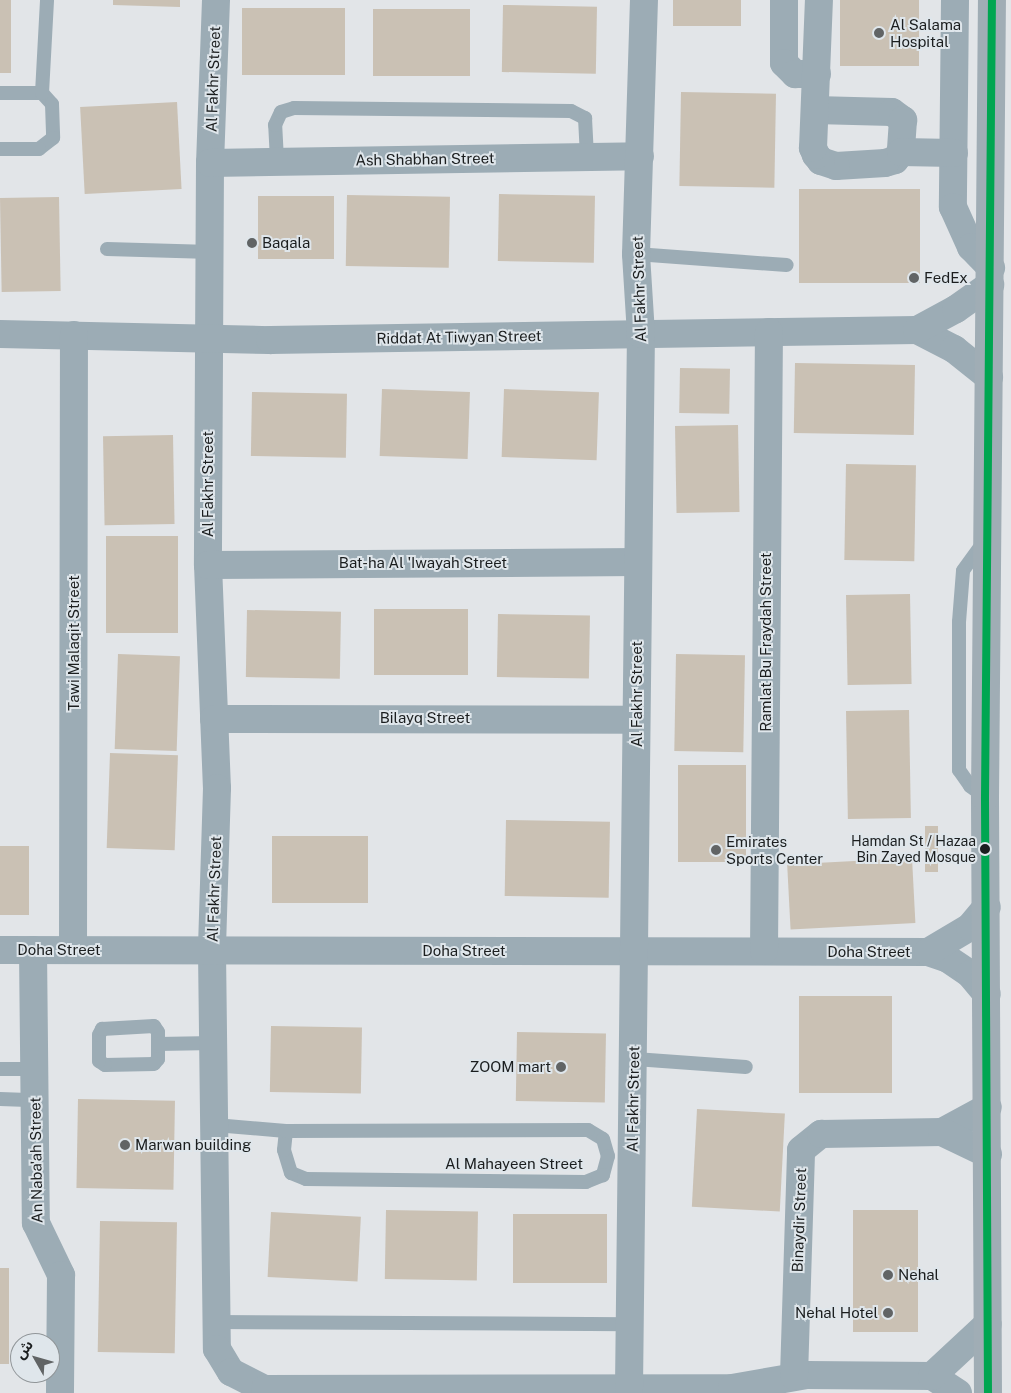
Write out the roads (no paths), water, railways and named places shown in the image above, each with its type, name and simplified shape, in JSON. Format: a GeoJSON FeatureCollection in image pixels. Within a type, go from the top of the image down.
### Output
{"type":"FeatureCollection","features":[{"type":"Feature","properties":{"kind":"main road"},"geometry":{"type":"LineString","coordinates":[[988,1393],[985,797],[992,0]]}},
{"type":"Feature","properties":{"kind":"street","name":"Al Fakhr Street"},"geometry":{"type":"LineString","coordinates":[[216,0],[210,163],[208,565],[217,788],[212,951],[215,1125],[214,1322],[217,1349],[231,1372],[265,1389],[366,1391],[629,1388],[732,1390],[794,1376],[932,1376]]}},
{"type":"Feature","properties":{"kind":"street","name":"Al Fakhr Street"},"geometry":{"type":"LineString","coordinates":[[629,1388],[635,1059],[634,951],[641,334],[636,254],[644,0]]}},
{"type":"Feature","properties":{"kind":"street"},"geometry":{"type":"LineString","coordinates":[[784,0],[784,63],[795,74],[817,74]]}},
{"type":"Feature","properties":{"kind":"street"},"geometry":{"type":"LineString","coordinates":[[815,110],[892,112],[903,120],[901,152],[895,160],[885,163],[828,164],[821,161],[813,148],[819,0]]}},
{"type":"Feature","properties":{"kind":"street"},"geometry":{"type":"LineString","coordinates":[[955,0],[952,207],[971,247],[991,277]]}},
{"type":"Feature","properties":{"kind":"street"},"geometry":{"type":"LineString","coordinates":[[901,152],[954,153]]}},
{"type":"Feature","properties":{"kind":"street","name":"Ash Shabhan Street"},"geometry":{"type":"LineString","coordinates":[[210,163],[277,160],[640,156]]}},
{"type":"Feature","properties":{"kind":"street","name":"Riddat At Tiwyan Street"},"geometry":{"type":"LineString","coordinates":[[0,334],[208,338],[917,330],[956,309],[991,277]]}},
{"type":"Feature","properties":{"kind":"street","name":"Riddat At Tiwyan Street"},"geometry":{"type":"LineString","coordinates":[[917,330],[954,349],[989,377]]}},
{"type":"Feature","properties":{"kind":"street","name":"Ramlat Bu Fraydah Street"},"geometry":{"type":"LineString","coordinates":[[764,952],[769,332]]}},
{"type":"Feature","properties":{"kind":"street","name":"Tawi Malaqit Street"},"geometry":{"type":"LineString","coordinates":[[73,950],[74,335]]}},
{"type":"Feature","properties":{"kind":"street","name":"Bat-ha Al 'Iwayah Street"},"geometry":{"type":"LineString","coordinates":[[208,565],[638,562]]}},
{"type":"Feature","properties":{"kind":"street","name":"Bilayq Street"},"geometry":{"type":"LineString","coordinates":[[214,719],[636,720]]}},
{"type":"Feature","properties":{"kind":"street","name":"Doha Street"},"geometry":{"type":"LineString","coordinates":[[928,952],[970,927],[987,907]]}},
{"type":"Feature","properties":{"kind":"street","name":"Doha Street"},"geometry":{"type":"LineString","coordinates":[[0,950],[928,952],[948,959],[970,974],[987,994]]}},
{"type":"Feature","properties":{"kind":"street","name":"An Naba'ah Street"},"geometry":{"type":"LineString","coordinates":[[33,950],[36,1223],[61,1275],[60,1393]]}},
{"type":"Feature","properties":{"kind":"street","name":"Binaydir Street"},"geometry":{"type":"LineString","coordinates":[[942,1132],[988,1107]]}},
{"type":"Feature","properties":{"kind":"street","name":"Binaydir Street"},"geometry":{"type":"LineString","coordinates":[[794,1376],[801,1150],[821,1134],[942,1132],[988,1154]]}},
{"type":"Feature","properties":{"kind":"street"},"geometry":{"type":"LineString","coordinates":[[958,1393],[932,1376],[988,1324]]}},
{"type":"Feature","properties":{"kind":"lane"},"geometry":{"type":"LineString","coordinates":[[42,94],[47,0]]}},
{"type":"Feature","properties":{"kind":"lane"},"geometry":{"type":"LineString","coordinates":[[0,93],[42,94],[52,104],[53,138],[39,149],[0,149]]}},
{"type":"Feature","properties":{"kind":"lane"},"geometry":{"type":"LineString","coordinates":[[277,160],[275,125],[281,112],[294,108],[571,111],[585,118],[587,157]]}},
{"type":"Feature","properties":{"kind":"lane"},"geometry":{"type":"LineString","coordinates":[[107,249],[210,252]]}},
{"type":"Feature","properties":{"kind":"lane"},"geometry":{"type":"LineString","coordinates":[[636,254],[787,265]]}},
{"type":"Feature","properties":{"kind":"lane"},"geometry":{"type":"LineString","coordinates":[[154,1026],[158,1032],[158,1044],[158,1059],[151,1065],[105,1065],[98,1057],[100,1031],[106,1027],[154,1026]]}},
{"type":"Feature","properties":{"kind":"lane"},"geometry":{"type":"LineString","coordinates":[[158,1044],[214,1043]]}},
{"type":"Feature","properties":{"kind":"lane"},"geometry":{"type":"LineString","coordinates":[[635,1059],[746,1066]]}},
{"type":"Feature","properties":{"kind":"lane"},"geometry":{"type":"LineString","coordinates":[[0,1068],[34,1069]]}},
{"type":"Feature","properties":{"kind":"lane"},"geometry":{"type":"LineString","coordinates":[[0,1099],[35,1100]]}},
{"type":"Feature","properties":{"kind":"lane","name":"Al Mahayeen Street"},"geometry":{"type":"LineString","coordinates":[[215,1125],[286,1131],[588,1130],[603,1139],[608,1156],[603,1175],[586,1182],[306,1179],[291,1173],[284,1150],[286,1131]]}},
{"type":"Feature","properties":{"kind":"lane"},"geometry":{"type":"LineString","coordinates":[[214,1322],[629,1324]]}},
{"type":"Feature","properties":{"kind":"place","name":"Al Salama Hospital"},"geometry":{"type":"Point","coordinates":[879,33]}},
{"type":"Feature","properties":{"kind":"place","name":"Baqala"},"geometry":{"type":"Point","coordinates":[252,243]}},
{"type":"Feature","properties":{"kind":"place","name":"FedEx"},"geometry":{"type":"Point","coordinates":[914,278]}},
{"type":"Feature","properties":{"kind":"place","name":"Hamdan St / Hazaa Bin Zayed Mosque"},"geometry":{"type":"Point","coordinates":[985,849]}},
{"type":"Feature","properties":{"kind":"place","name":"Emirates Sports Center"},"geometry":{"type":"Point","coordinates":[716,850]}},
{"type":"Feature","properties":{"kind":"place","name":"ZOOM mart"},"geometry":{"type":"Point","coordinates":[561,1067]}},
{"type":"Feature","properties":{"kind":"place","name":"Marwan building"},"geometry":{"type":"Point","coordinates":[125,1145]}},
{"type":"Feature","properties":{"kind":"place","name":"Nehal"},"geometry":{"type":"Point","coordinates":[888,1275]}},
{"type":"Feature","properties":{"kind":"place","name":"Nehal Hotel"},"geometry":{"type":"Point","coordinates":[888,1313]}}]}
